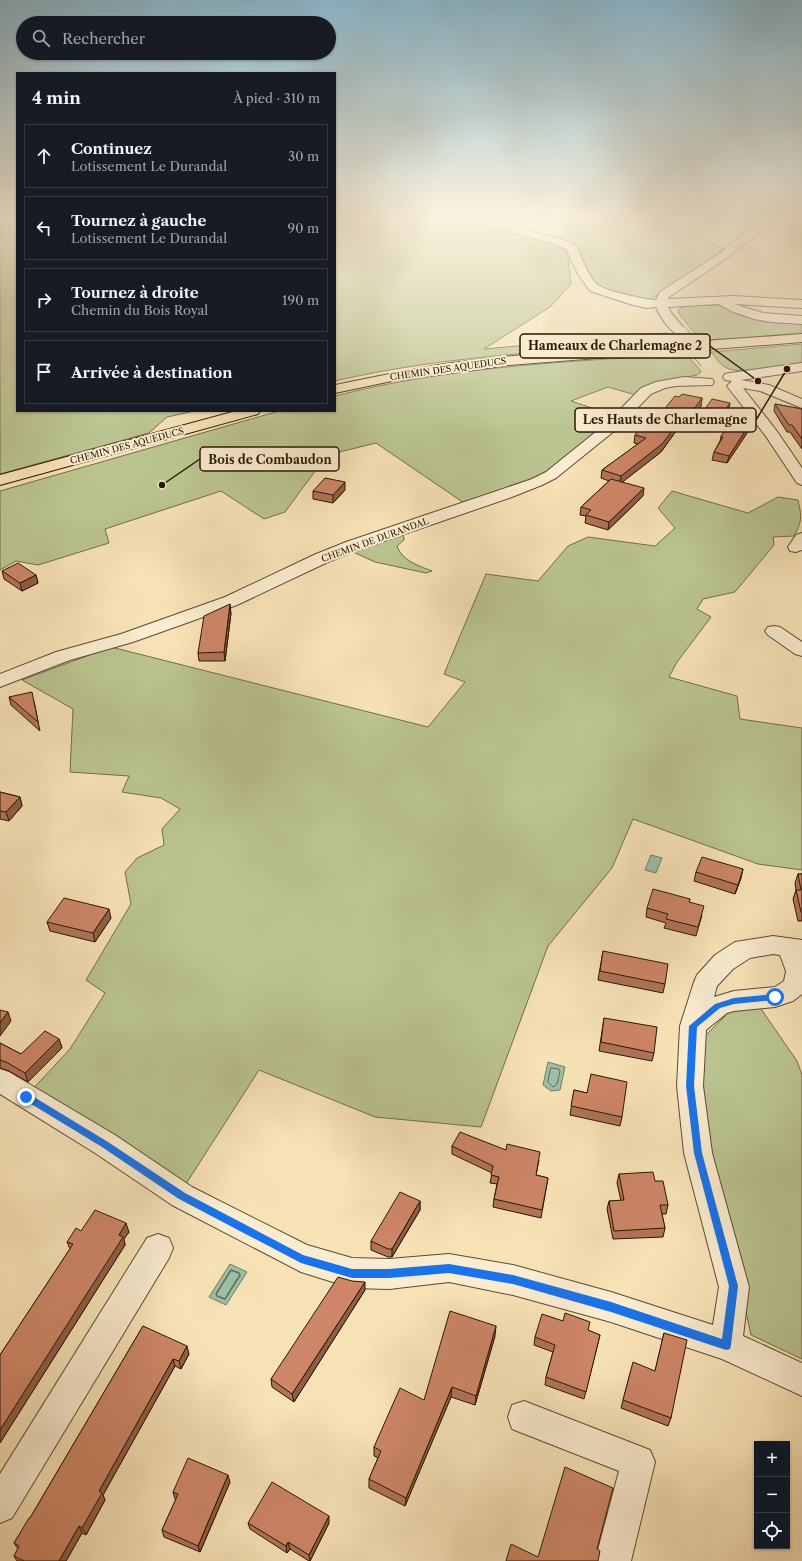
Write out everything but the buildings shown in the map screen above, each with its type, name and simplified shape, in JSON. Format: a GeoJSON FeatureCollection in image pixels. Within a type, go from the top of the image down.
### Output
{"type":"FeatureCollection","features":[{"type":"Feature","properties":{"kind":"main road","name":"CHEMIN DES AQUEDUCS"},"geometry":{"type":"LineString","coordinates":[[336,389],[384,378],[472,364],[802,338]]}},
{"type":"Feature","properties":{"kind":"main road","name":"CHEMIN DES AQUEDUCS"},"geometry":{"type":"LineString","coordinates":[[0,480],[249,412]]}},
{"type":"Feature","properties":{"kind":"street"},"geometry":{"type":"LineString","coordinates":[[595,288],[599,291],[638,302],[660,303],[718,300],[743,306],[802,304]]}},
{"type":"Feature","properties":{"kind":"street"},"geometry":{"type":"LineString","coordinates":[[675,288],[664,295],[661,299],[660,303],[666,314],[723,382],[771,433],[802,480]]}},
{"type":"Feature","properties":{"kind":"street"},"geometry":{"type":"LineString","coordinates":[[743,306],[761,318],[802,320]]}},
{"type":"Feature","properties":{"kind":"street"},"geometry":{"type":"LineString","coordinates":[[723,382],[802,367]]}},
{"type":"Feature","properties":{"kind":"street","name":"CHEMIN DE DURANDAL"},"geometry":{"type":"LineString","coordinates":[[0,681],[64,656],[126,638],[231,601],[322,558],[352,546],[506,494],[537,482],[557,470],[613,425],[646,391],[653,387],[688,381],[723,382]]}},
{"type":"Feature","properties":{"kind":"street"},"geometry":{"type":"LineString","coordinates":[[723,382],[753,385],[770,390],[802,404]]}},
{"type":"Feature","properties":{"kind":"street"},"geometry":{"type":"LineString","coordinates":[[774,631],[802,650]]}},
{"type":"Feature","properties":{"kind":"street"},"geometry":{"type":"LineString","coordinates":[[693,1026],[718,1006],[734,1001],[775,997],[784,994],[795,986],[798,971],[796,948],[773,945],[744,949],[724,962],[706,982],[693,1026],[690,1086],[698,1153],[734,1286],[726,1345]]}},
{"type":"Feature","properties":{"kind":"street"},"geometry":{"type":"LineString","coordinates":[[0,1080],[105,1144],[182,1196],[301,1258],[352,1273],[389,1274],[449,1268],[513,1280],[611,1307],[726,1345],[802,1380]]}},
{"type":"Feature","properties":{"kind":"street"},"geometry":{"type":"LineString","coordinates":[[0,1506],[158,1248]]}},
{"type":"Feature","properties":{"kind":"street"},"geometry":{"type":"LineString","coordinates":[[524,1417],[638,1462],[613,1561]]}},
{"type":"Feature","properties":{"kind":"shaded area"},"geometry":{"type":"Polygon","coordinates":[[[0,288],[16,288],[16,412],[190,412],[167,417],[149,433],[0,474],[0,288]]]}},
{"type":"Feature","properties":{"kind":"shaded area"},"geometry":{"type":"Polygon","coordinates":[[[336,288],[567,288],[550,307],[484,349],[668,333],[675,342],[504,355],[419,365],[336,381],[336,288]]]}},
{"type":"Feature","properties":{"kind":"shaded area"},"geometry":{"type":"Polygon","coordinates":[[[601,288],[669,288],[647,300],[640,301],[601,288]]]}},
{"type":"Feature","properties":{"kind":"shaded area"},"geometry":{"type":"Polygon","coordinates":[[[693,305],[721,306],[743,316],[763,321],[802,323],[802,333],[703,341],[678,312],[681,307],[693,305]]]}},
{"type":"Feature","properties":{"kind":"shaded area"},"geometry":{"type":"Polygon","coordinates":[[[802,344],[802,363],[754,370],[735,370],[726,368],[711,352],[802,344]]]}},
{"type":"Feature","properties":{"kind":"shaded area"},"geometry":{"type":"Polygon","coordinates":[[[686,354],[701,372],[697,375],[654,384],[636,395],[608,387],[571,401],[616,416],[550,470],[533,479],[464,503],[376,443],[327,455],[285,512],[264,519],[221,491],[105,529],[109,543],[38,565],[16,561],[0,570],[0,491],[276,412],[336,412],[336,396],[422,378],[553,363],[686,354]]]}},
{"type":"Feature","properties":{"kind":"shaded area"},"geometry":{"type":"Polygon","coordinates":[[[672,491],[748,513],[778,497],[798,500],[800,519],[799,527],[794,536],[773,537],[774,545],[735,592],[703,599],[697,609],[711,617],[677,662],[669,677],[737,696],[740,719],[802,728],[802,870],[758,864],[633,819],[612,868],[548,946],[481,1127],[375,1117],[259,1070],[184,1187],[30,1092],[70,1049],[105,993],[86,980],[131,904],[125,872],[137,858],[164,845],[162,829],[180,809],[161,798],[122,792],[129,776],[70,772],[73,709],[22,680],[111,647],[428,727],[465,682],[444,674],[486,574],[538,581],[568,546],[588,537],[655,546],[675,528],[658,508],[672,491]]]}},
{"type":"Feature","properties":{"kind":"shaded area"},"geometry":{"type":"Polygon","coordinates":[[[403,532],[404,540],[397,546],[399,551],[406,559],[432,571],[426,573],[375,562],[351,551],[403,532]]]}},
{"type":"Feature","properties":{"kind":"shaded area"},"geometry":{"type":"Polygon","coordinates":[[[757,1003],[797,1061],[802,1075],[802,1359],[751,1335],[711,1148],[701,1072],[702,1039],[730,1011],[757,1003]]]}},
{"type":"Feature","properties":{"kind":"water"},"geometry":{"type":"Polygon","coordinates":[[[651,855],[662,858],[656,873],[645,870],[651,855]]]}},
{"type":"Feature","properties":{"kind":"water"},"geometry":{"type":"Polygon","coordinates":[[[548,1062],[565,1067],[560,1090],[551,1091],[543,1085],[548,1062]]]}},
{"type":"Feature","properties":{"kind":"water"},"geometry":{"type":"Polygon","coordinates":[[[230,1264],[247,1272],[226,1305],[209,1297],[230,1264]]]}},
{"type":"Feature","properties":{"kind":"place","name":"Les Hauts de Charlemagne"},"geometry":{"type":"Point","coordinates":[787,369]}},
{"type":"Feature","properties":{"kind":"place","name":"Hameaux de Charlemagne 2"},"geometry":{"type":"Point","coordinates":[758,381]}},
{"type":"Feature","properties":{"kind":"place","name":"Bois de Combaudon"},"geometry":{"type":"Point","coordinates":[162,485]}},
{"type":"Feature","properties":{"kind":"route"},"geometry":{"type":"LineString","coordinates":[[26,1097],[105,1144],[182,1196],[301,1258],[352,1273],[389,1274],[449,1268],[513,1280],[611,1307],[726,1345],[734,1286],[698,1153],[690,1086],[693,1026],[718,1006],[734,1001],[775,997]]}}]}
